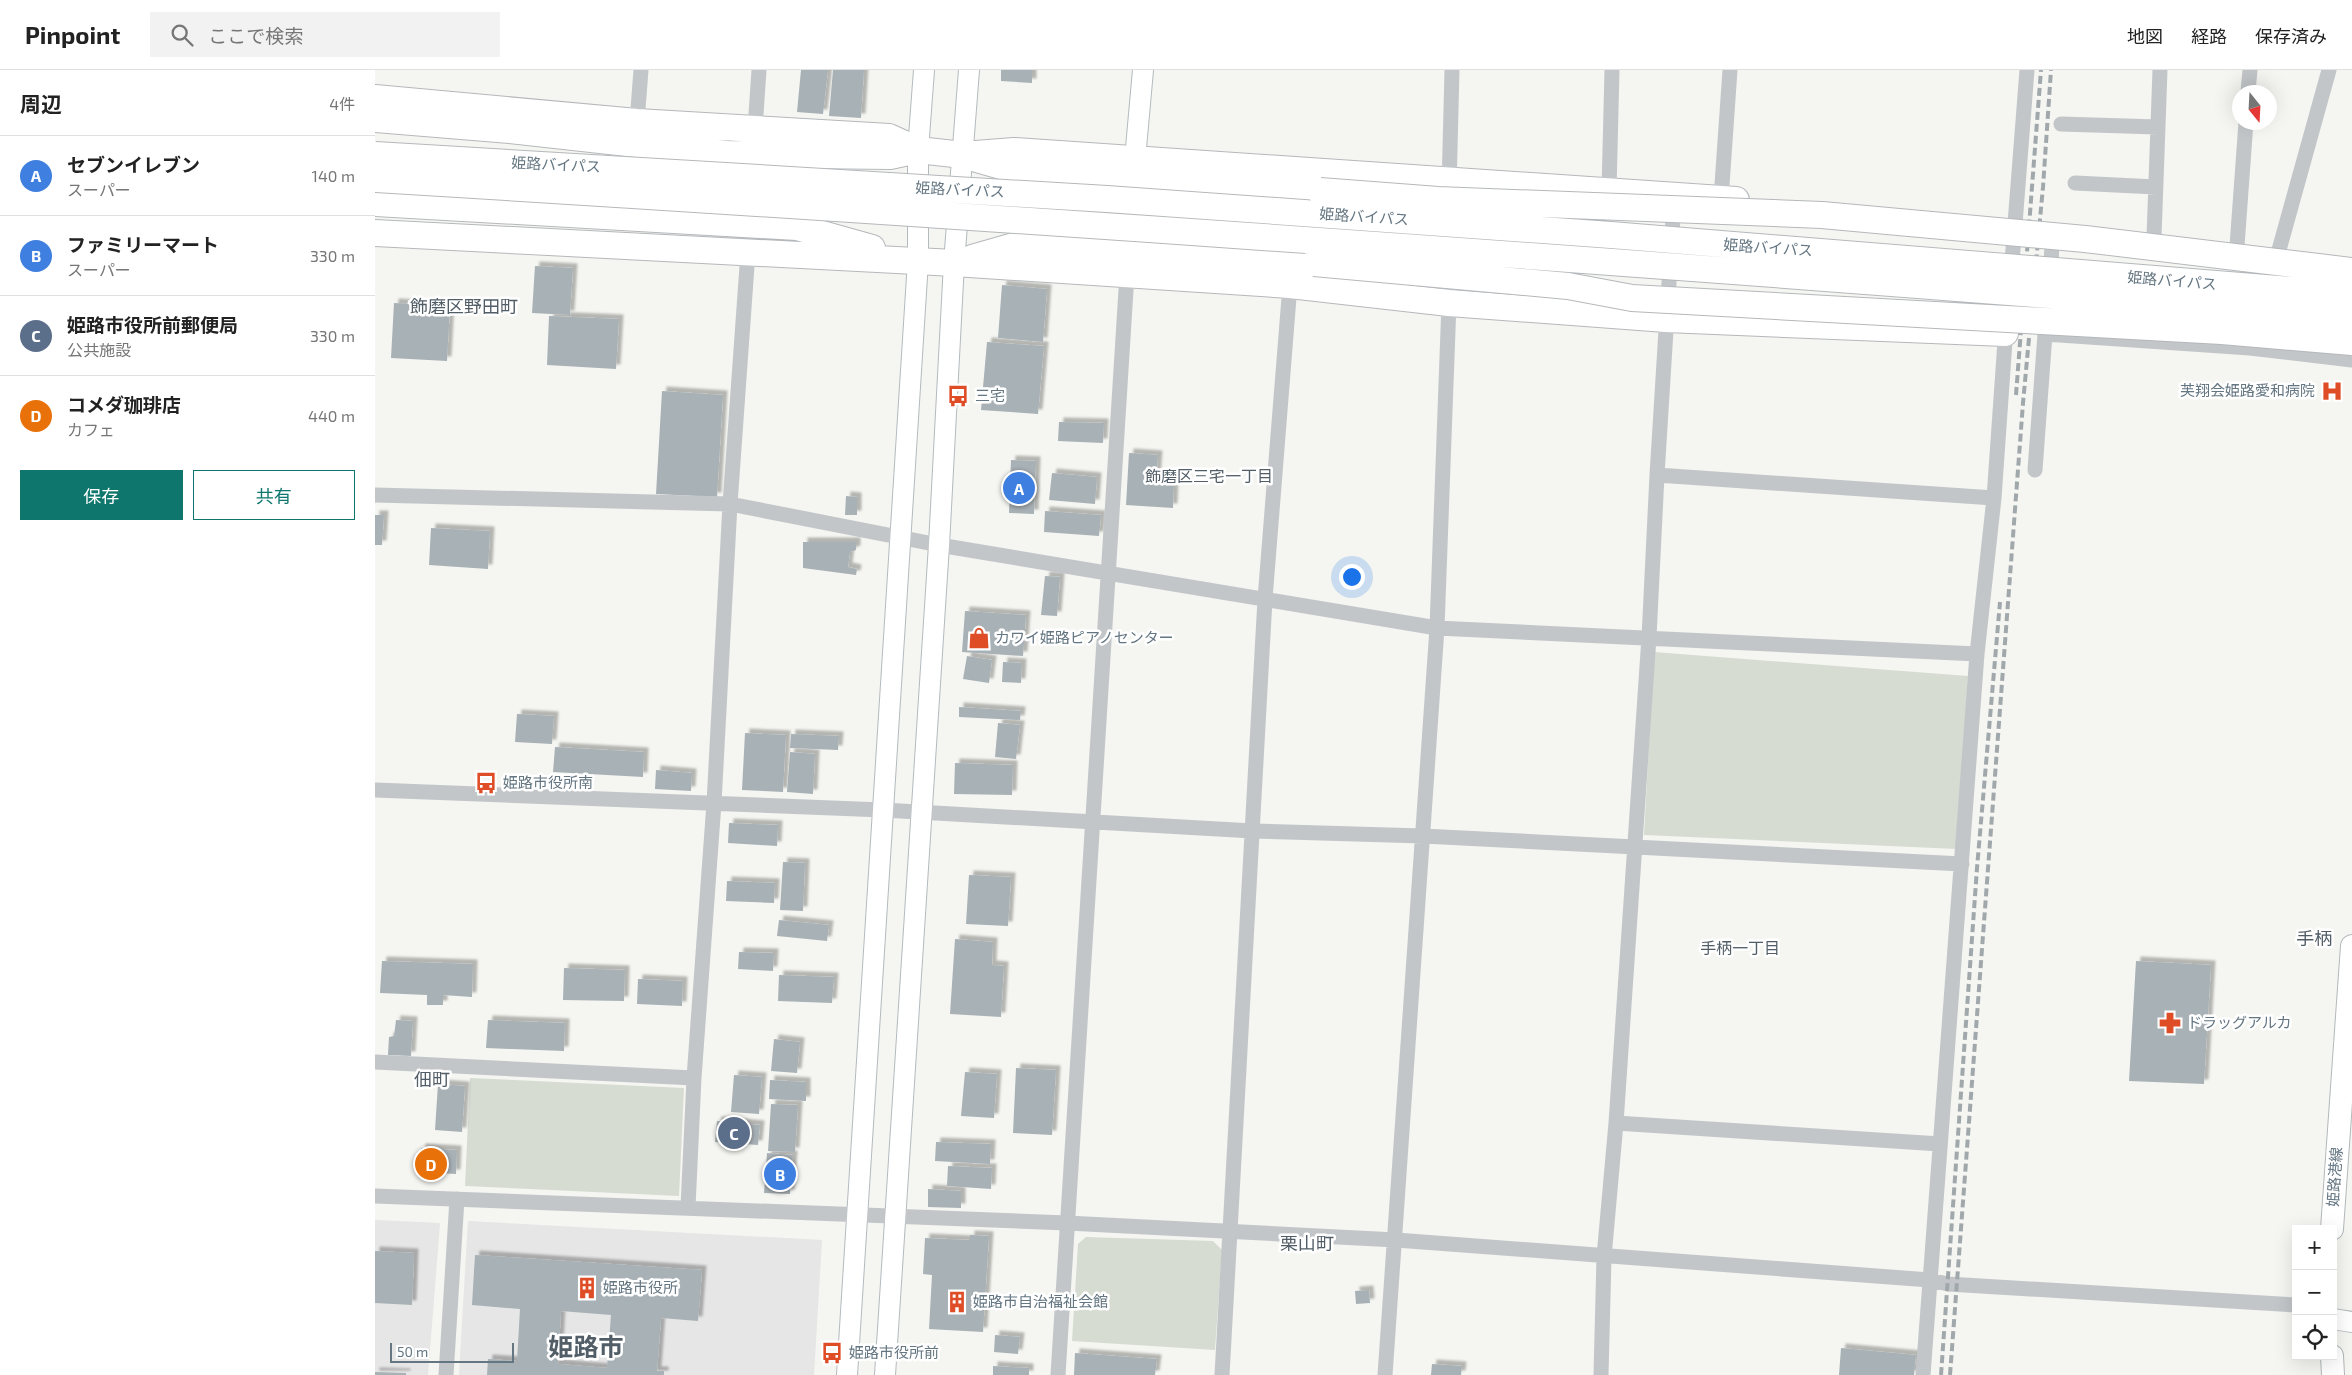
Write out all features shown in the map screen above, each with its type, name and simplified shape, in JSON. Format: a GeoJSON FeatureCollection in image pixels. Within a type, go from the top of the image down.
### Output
{"type":"FeatureCollection","features":[{"type":"Feature","properties":{"kind":"highway"},"geometry":{"type":"LineString","coordinates":[[375,98],[637,122],[889,137],[919,150],[963,155],[1015,170],[1438,200],[1822,215],[2085,238],[2352,271]]}},
{"type":"Feature","properties":{"kind":"highway"},"geometry":{"type":"LineString","coordinates":[[375,119],[510,130],[727,154],[890,156],[919,150]]}},
{"type":"Feature","properties":{"kind":"highway"},"geometry":{"type":"LineString","coordinates":[[963,155],[1014,151],[1609,190],[2015,221]]}},
{"type":"Feature","properties":{"kind":"highway","name":"姫路バイパス"},"geometry":{"type":"LineString","coordinates":[[375,155],[1117,199],[2352,295]]}},
{"type":"Feature","properties":{"kind":"highway","name":"姫路バイパス"},"geometry":{"type":"LineString","coordinates":[[375,179],[995,220],[1999,291],[2352,320]]}},
{"type":"Feature","properties":{"kind":"highway"},"geometry":{"type":"LineString","coordinates":[[375,203],[797,227],[918,261]]}},
{"type":"Feature","properties":{"kind":"highway"},"geometry":{"type":"LineString","coordinates":[[1581,206],[1668,220],[1817,231],[1958,247],[1991,266]]}},
{"type":"Feature","properties":{"kind":"highway"},"geometry":{"type":"LineString","coordinates":[[375,233],[918,261],[1127,274],[1290,285],[1449,303],[1666,319],[2005,333]]}},
{"type":"Feature","properties":{"kind":"highway"},"geometry":{"type":"LineString","coordinates":[[954,263],[1014,246],[1314,263],[1568,286],[1631,298],[2222,331],[2352,342]]}},
{"type":"Feature","properties":{"kind":"highway"},"geometry":{"type":"LineString","coordinates":[[1568,286],[1636,285],[1961,300],[1999,291]]}},
{"type":"Feature","properties":{"kind":"main road","name":"姫路港線"},"geometry":{"type":"LineString","coordinates":[[2332,1225],[2352,946]]}},
{"type":"Feature","properties":{"kind":"main road"},"geometry":{"type":"LineString","coordinates":[[2333,1360],[2333,1375]]}},
{"type":"Feature","properties":{"kind":"street"},"geometry":{"type":"LineString","coordinates":[[637,122],[641,70]]}},
{"type":"Feature","properties":{"kind":"street"},"geometry":{"type":"LineString","coordinates":[[755,129],[759,70]]}},
{"type":"Feature","properties":{"kind":"street"},"geometry":{"type":"LineString","coordinates":[[847,1375],[918,261],[919,150],[924,70]]}},
{"type":"Feature","properties":{"kind":"street"},"geometry":{"type":"LineString","coordinates":[[885,1375],[939,545],[954,263],[969,70]]}},
{"type":"Feature","properties":{"kind":"street"},"geometry":{"type":"LineString","coordinates":[[1135,159],[1143,70]]}},
{"type":"Feature","properties":{"kind":"street"},"geometry":{"type":"LineString","coordinates":[[1385,1375],[1396,1240],[1437,628],[1449,303],[1449,179],[1452,70]]}},
{"type":"Feature","properties":{"kind":"street"},"geometry":{"type":"LineString","coordinates":[[1609,190],[1613,70]]}},
{"type":"Feature","properties":{"kind":"street"},"geometry":{"type":"LineString","coordinates":[[1721,199],[1730,70]]}},
{"type":"Feature","properties":{"kind":"street"},"geometry":{"type":"LineString","coordinates":[[1923,1375],[1977,654],[1993,498],[2027,70],[2017,70]]}},
{"type":"Feature","properties":{"kind":"street"},"geometry":{"type":"LineString","coordinates":[[2154,237],[2160,70]]}},
{"type":"Feature","properties":{"kind":"street"},"geometry":{"type":"LineString","coordinates":[[2249,85],[2250,70]]}},
{"type":"Feature","properties":{"kind":"street"},"geometry":{"type":"LineString","coordinates":[[2250,348],[2279,252],[2329,70]]}},
{"type":"Feature","properties":{"kind":"street"},"geometry":{"type":"LineString","coordinates":[[2061,124],[2158,127]]}},
{"type":"Feature","properties":{"kind":"street"},"geometry":{"type":"LineString","coordinates":[[2237,246],[2245,130]]}},
{"type":"Feature","properties":{"kind":"street"},"geometry":{"type":"LineString","coordinates":[[2075,183],[2156,187]]}},
{"type":"Feature","properties":{"kind":"street"},"geometry":{"type":"LineString","coordinates":[[1601,1375],[1605,1257],[1617,1123],[1649,637],[1666,319],[1675,195]]}},
{"type":"Feature","properties":{"kind":"street"},"geometry":{"type":"LineString","coordinates":[[2035,470],[2054,225],[2279,252],[2352,258]]}},
{"type":"Feature","properties":{"kind":"street"},"geometry":{"type":"LineString","coordinates":[[688,1208],[694,1078],[714,804],[730,504],[748,252]]}},
{"type":"Feature","properties":{"kind":"street"},"geometry":{"type":"LineString","coordinates":[[1058,1375],[1091,822],[1127,274]]}},
{"type":"Feature","properties":{"kind":"street"},"geometry":{"type":"LineString","coordinates":[[1222,1375],[1265,599],[1290,285]]}},
{"type":"Feature","properties":{"kind":"street"},"geometry":{"type":"LineString","coordinates":[[2045,334],[2250,348],[2352,360]]}},
{"type":"Feature","properties":{"kind":"street"},"geometry":{"type":"LineString","coordinates":[[1657,475],[1993,498]]}},
{"type":"Feature","properties":{"kind":"street"},"geometry":{"type":"LineString","coordinates":[[375,495],[730,504],[939,545],[1437,628],[1977,654]]}},
{"type":"Feature","properties":{"kind":"street"},"geometry":{"type":"LineString","coordinates":[[375,790],[883,810],[1253,831],[1423,836],[1961,864]]}},
{"type":"Feature","properties":{"kind":"street"},"geometry":{"type":"LineString","coordinates":[[375,1062],[694,1078]]}},
{"type":"Feature","properties":{"kind":"street"},"geometry":{"type":"LineString","coordinates":[[1617,1123],[1940,1144]]}},
{"type":"Feature","properties":{"kind":"street"},"geometry":{"type":"LineString","coordinates":[[375,1196],[1067,1223],[1231,1233],[1396,1240],[1930,1280],[1957,1285],[2292,1305]]}},
{"type":"Feature","properties":{"kind":"street"},"geometry":{"type":"LineString","coordinates":[[446,1375],[457,1199]]}},
{"type":"Feature","properties":{"kind":"street"},"geometry":{"type":"LineString","coordinates":[[2337,1320],[2352,1322]]}},
{"type":"Feature","properties":{"kind":"shaded area"},"geometry":{"type":"Polygon","coordinates":[[[1654,652],[1968,676],[1957,849],[1644,835],[1654,652]]]}},
{"type":"Feature","properties":{"kind":"shaded area"},"geometry":{"type":"Polygon","coordinates":[[[470,1078],[684,1088],[679,1196],[465,1186],[470,1078]]]}},
{"type":"Feature","properties":{"kind":"shaded area"},"geometry":{"type":"Polygon","coordinates":[[[375,1220],[440,1223],[428,1375],[375,1375],[375,1220]]]}},
{"type":"Feature","properties":{"kind":"shaded area"},"geometry":{"type":"Polygon","coordinates":[[[468,1221],[822,1240],[814,1375],[459,1375],[468,1221]]]}},
{"type":"Feature","properties":{"kind":"shaded area"},"geometry":{"type":"Polygon","coordinates":[[[1086,1237],[1213,1241],[1222,1250],[1215,1350],[1072,1341],[1078,1244],[1086,1237]]]}},
{"type":"Feature","properties":{"kind":"building"},"geometry":{"type":"Polygon","coordinates":[[[801,70],[828,70],[823,114],[797,112],[801,70]]]}},
{"type":"Feature","properties":{"kind":"building"},"geometry":{"type":"Polygon","coordinates":[[[833,70],[864,70],[861,118],[829,116],[833,70]]]}},
{"type":"Feature","properties":{"kind":"building"},"geometry":{"type":"Polygon","coordinates":[[[1001,70],[1032,70],[1032,83],[1001,81],[1001,70]]]}},
{"type":"Feature","properties":{"kind":"building"},"geometry":{"type":"Polygon","coordinates":[[[535,266],[573,268],[570,315],[532,313],[535,266]]]}},
{"type":"Feature","properties":{"kind":"building"},"geometry":{"type":"Polygon","coordinates":[[[1002,285],[1047,289],[1043,342],[998,338],[1002,285]]]}},
{"type":"Feature","properties":{"kind":"building"},"geometry":{"type":"Polygon","coordinates":[[[394,303],[450,306],[447,361],[391,358],[394,303]]]}},
{"type":"Feature","properties":{"kind":"building"},"geometry":{"type":"Polygon","coordinates":[[[549,316],[619,319],[616,369],[547,365],[549,316]]]}},
{"type":"Feature","properties":{"kind":"building"},"geometry":{"type":"Polygon","coordinates":[[[987,342],[1044,346],[1038,414],[981,410],[987,342]]]}},
{"type":"Feature","properties":{"kind":"building"},"geometry":{"type":"Polygon","coordinates":[[[662,391],[723,395],[717,497],[656,494],[662,391]]]}},
{"type":"Feature","properties":{"kind":"building"},"geometry":{"type":"Polygon","coordinates":[[[1059,422],[1104,423],[1103,443],[1058,441],[1059,422]]]}},
{"type":"Feature","properties":{"kind":"building"},"geometry":{"type":"Polygon","coordinates":[[[1129,453],[1158,455],[1156,482],[1174,483],[1173,508],[1126,505],[1129,453]]]}},
{"type":"Feature","properties":{"kind":"building"},"geometry":{"type":"Polygon","coordinates":[[[1011,460],[1036,461],[1034,514],[1009,513],[1011,460]]]}},
{"type":"Feature","properties":{"kind":"building"},"geometry":{"type":"Polygon","coordinates":[[[1052,473],[1097,477],[1095,504],[1049,500],[1052,473]]]}},
{"type":"Feature","properties":{"kind":"building"},"geometry":{"type":"Polygon","coordinates":[[[846,496],[857,497],[857,515],[845,515],[846,496]]]}},
{"type":"Feature","properties":{"kind":"building"},"geometry":{"type":"Polygon","coordinates":[[[1045,511],[1101,515],[1099,536],[1044,532],[1045,511]]]}},
{"type":"Feature","properties":{"kind":"building"},"geometry":{"type":"Polygon","coordinates":[[[375,515],[384,515],[382,545],[375,545],[375,515]]]}},
{"type":"Feature","properties":{"kind":"building"},"geometry":{"type":"Polygon","coordinates":[[[431,528],[490,531],[488,569],[429,565],[431,528]]]}},
{"type":"Feature","properties":{"kind":"building"},"geometry":{"type":"Polygon","coordinates":[[[803,542],[856,542],[856,550],[850,552],[848,567],[857,569],[856,575],[803,568],[803,542]]]}},
{"type":"Feature","properties":{"kind":"building"},"geometry":{"type":"Polygon","coordinates":[[[1045,576],[1060,577],[1057,616],[1041,615],[1045,576]]]}},
{"type":"Feature","properties":{"kind":"building"},"geometry":{"type":"Polygon","coordinates":[[[965,611],[1026,615],[1023,656],[962,652],[965,611]]]}},
{"type":"Feature","properties":{"kind":"building"},"geometry":{"type":"Polygon","coordinates":[[[967,656],[992,660],[989,683],[963,679],[967,656]]]}},
{"type":"Feature","properties":{"kind":"building"},"geometry":{"type":"Polygon","coordinates":[[[1003,662],[1022,663],[1021,683],[1002,682],[1003,662]]]}},
{"type":"Feature","properties":{"kind":"building"},"geometry":{"type":"Polygon","coordinates":[[[959,707],[1021,711],[1020,720],[959,717],[959,707]]]}},
{"type":"Feature","properties":{"kind":"building"},"geometry":{"type":"Polygon","coordinates":[[[517,714],[554,716],[552,744],[515,742],[517,714]]]}},
{"type":"Feature","properties":{"kind":"building"},"geometry":{"type":"Polygon","coordinates":[[[998,723],[1020,725],[1016,759],[995,757],[998,723]]]}},
{"type":"Feature","properties":{"kind":"building"},"geometry":{"type":"Polygon","coordinates":[[[745,733],[786,735],[783,792],[742,790],[745,733]]]}},
{"type":"Feature","properties":{"kind":"building"},"geometry":{"type":"Polygon","coordinates":[[[791,734],[839,736],[838,750],[790,748],[791,734]]]}},
{"type":"Feature","properties":{"kind":"building"},"geometry":{"type":"Polygon","coordinates":[[[555,747],[644,752],[643,777],[553,772],[555,747]]]}},
{"type":"Feature","properties":{"kind":"building"},"geometry":{"type":"Polygon","coordinates":[[[790,752],[815,754],[813,794],[787,792],[790,752]]]}},
{"type":"Feature","properties":{"kind":"building"},"geometry":{"type":"Polygon","coordinates":[[[955,763],[1013,765],[1012,795],[954,794],[955,763]]]}},
{"type":"Feature","properties":{"kind":"building"},"geometry":{"type":"Polygon","coordinates":[[[656,770],[692,773],[691,791],[655,789],[656,770]]]}},
{"type":"Feature","properties":{"kind":"building"},"geometry":{"type":"Polygon","coordinates":[[[729,823],[778,825],[777,846],[728,843],[729,823]]]}},
{"type":"Feature","properties":{"kind":"building"},"geometry":{"type":"Polygon","coordinates":[[[783,862],[805,863],[803,911],[780,910],[783,862]]]}},
{"type":"Feature","properties":{"kind":"building"},"geometry":{"type":"Polygon","coordinates":[[[969,875],[1011,877],[1008,926],[966,924],[969,875]]]}},
{"type":"Feature","properties":{"kind":"building"},"geometry":{"type":"Polygon","coordinates":[[[727,881],[775,883],[774,903],[726,901],[727,881]]]}},
{"type":"Feature","properties":{"kind":"building"},"geometry":{"type":"Polygon","coordinates":[[[779,920],[829,925],[827,941],[777,936],[779,920]]]}},
{"type":"Feature","properties":{"kind":"building"},"geometry":{"type":"Polygon","coordinates":[[[955,939],[993,942],[992,965],[1004,966],[1001,1017],[950,1014],[955,939]]]}},
{"type":"Feature","properties":{"kind":"building"},"geometry":{"type":"Polygon","coordinates":[[[739,952],[774,953],[773,971],[738,969],[739,952]]]}},
{"type":"Feature","properties":{"kind":"building"},"geometry":{"type":"Polygon","coordinates":[[[382,961],[473,964],[472,997],[443,995],[443,1005],[427,1005],[427,995],[380,993],[382,961]]]}},
{"type":"Feature","properties":{"kind":"building","name":"ドラッグアルカ"},"geometry":{"type":"Polygon","coordinates":[[[2136,961],[2211,965],[2204,1084],[2129,1081],[2136,961]]]}},
{"type":"Feature","properties":{"kind":"building"},"geometry":{"type":"Polygon","coordinates":[[[564,968],[625,970],[624,1001],[563,1000],[564,968]]]}},
{"type":"Feature","properties":{"kind":"building"},"geometry":{"type":"Polygon","coordinates":[[[779,975],[834,977],[832,1003],[778,1001],[779,975]]]}},
{"type":"Feature","properties":{"kind":"building"},"geometry":{"type":"Polygon","coordinates":[[[638,979],[683,981],[682,1006],[637,1004],[638,979]]]}},
{"type":"Feature","properties":{"kind":"building"},"geometry":{"type":"Polygon","coordinates":[[[396,1020],[413,1021],[411,1056],[388,1055],[389,1037],[394,1036],[396,1020]]]}},
{"type":"Feature","properties":{"kind":"building"},"geometry":{"type":"Polygon","coordinates":[[[488,1020],[565,1023],[564,1051],[486,1048],[488,1020]]]}},
{"type":"Feature","properties":{"kind":"building"},"geometry":{"type":"Polygon","coordinates":[[[774,1039],[800,1042],[797,1073],[771,1071],[774,1039]]]}},
{"type":"Feature","properties":{"kind":"building"},"geometry":{"type":"Polygon","coordinates":[[[1016,1068],[1056,1070],[1052,1135],[1013,1133],[1016,1068]]]}},
{"type":"Feature","properties":{"kind":"building"},"geometry":{"type":"Polygon","coordinates":[[[965,1072],[997,1074],[994,1118],[961,1116],[965,1072]]]}},
{"type":"Feature","properties":{"kind":"building"},"geometry":{"type":"Polygon","coordinates":[[[734,1075],[762,1077],[759,1114],[731,1112],[734,1075]]]}},
{"type":"Feature","properties":{"kind":"building"},"geometry":{"type":"Polygon","coordinates":[[[770,1080],[806,1082],[806,1101],[769,1099],[770,1080]]]}},
{"type":"Feature","properties":{"kind":"building"},"geometry":{"type":"Polygon","coordinates":[[[438,1084],[465,1086],[462,1132],[435,1130],[438,1084]]]}},
{"type":"Feature","properties":{"kind":"building"},"geometry":{"type":"Polygon","coordinates":[[[771,1104],[798,1105],[795,1152],[768,1151],[771,1104]]]}},
{"type":"Feature","properties":{"kind":"building"},"geometry":{"type":"Polygon","coordinates":[[[717,1121],[760,1125],[758,1145],[715,1142],[717,1121]]]}},
{"type":"Feature","properties":{"kind":"building"},"geometry":{"type":"Polygon","coordinates":[[[936,1142],[991,1144],[990,1164],[935,1161],[936,1142]]]}},
{"type":"Feature","properties":{"kind":"building"},"geometry":{"type":"Polygon","coordinates":[[[421,1148],[457,1150],[456,1174],[420,1172],[421,1148]]]}},
{"type":"Feature","properties":{"kind":"building"},"geometry":{"type":"Polygon","coordinates":[[[767,1153],[793,1155],[790,1194],[764,1193],[767,1153]]]}},
{"type":"Feature","properties":{"kind":"building"},"geometry":{"type":"Polygon","coordinates":[[[948,1166],[992,1168],[991,1189],[947,1186],[948,1166]]]}},
{"type":"Feature","properties":{"kind":"building"},"geometry":{"type":"Polygon","coordinates":[[[928,1189],[961,1191],[961,1208],[928,1207],[928,1189]]]}},
{"type":"Feature","properties":{"kind":"building","name":"姫路市自治福祉会館"},"geometry":{"type":"Polygon","coordinates":[[[970,1235],[989,1236],[983,1332],[929,1329],[932,1275],[923,1274],[925,1238],[970,1240],[970,1235]]]}},
{"type":"Feature","properties":{"kind":"building"},"geometry":{"type":"Polygon","coordinates":[[[375,1251],[414,1253],[412,1305],[375,1303],[375,1251]]]}},
{"type":"Feature","properties":{"kind":"building","name":"姫路市役所"},"geometry":{"type":"Polygon","coordinates":[[[475,1255],[702,1270],[698,1321],[661,1318],[657,1371],[664,1371],[664,1375],[487,1375],[488,1359],[517,1361],[520,1309],[472,1305],[475,1255]],[[561,1311],[558,1364],[607,1368],[611,1315],[561,1311]]]}},
{"type":"Feature","properties":{"kind":"building"},"geometry":{"type":"Polygon","coordinates":[[[1369,1290],[1370,1303],[1356,1304],[1355,1291],[1369,1290]]]}},
{"type":"Feature","properties":{"kind":"building"},"geometry":{"type":"Polygon","coordinates":[[[995,1335],[1020,1337],[1018,1354],[994,1352],[995,1335]]]}},
{"type":"Feature","properties":{"kind":"building"},"geometry":{"type":"Polygon","coordinates":[[[1841,1348],[1916,1355],[1914,1375],[1839,1375],[1841,1348]]]}},
{"type":"Feature","properties":{"kind":"building"},"geometry":{"type":"Polygon","coordinates":[[[1075,1353],[1157,1359],[1155,1375],[1074,1375],[1075,1353]]]}},
{"type":"Feature","properties":{"kind":"building"},"geometry":{"type":"Polygon","coordinates":[[[1432,1364],[1462,1366],[1461,1375],[1431,1375],[1432,1364]]]}},
{"type":"Feature","properties":{"kind":"building"},"geometry":{"type":"Polygon","coordinates":[[[993,1366],[1029,1368],[1029,1375],[993,1375],[993,1366]]]}},
{"type":"Feature","properties":{"kind":"building"},"geometry":{"type":"Polygon","coordinates":[[[375,1372],[406,1373],[406,1375],[375,1375],[375,1372]]]}},
{"type":"Feature","properties":{"kind":"railway"},"geometry":{"type":"LineString","coordinates":[[2016,395],[2041,70]]}},
{"type":"Feature","properties":{"kind":"railway"},"geometry":{"type":"LineString","coordinates":[[1950,1375],[2023,403],[2043,187],[2051,70]]}},
{"type":"Feature","properties":{"kind":"railway"},"geometry":{"type":"LineString","coordinates":[[1941,1375],[1977,868],[2000,602]]}},
{"type":"Feature","properties":{"kind":"place","name":"芙翔会姫路愛和病院"},"geometry":{"type":"Point","coordinates":[2332,391]}},
{"type":"Feature","properties":{"kind":"place","name":"三宅"},"geometry":{"type":"Point","coordinates":[958,396]}},
{"type":"Feature","properties":{"kind":"place","name":"セブンイレブン"},"geometry":{"type":"Point","coordinates":[1019,488]}},
{"type":"Feature","properties":{"kind":"place","name":"カワイ姫路ピアノセンター"},"geometry":{"type":"Point","coordinates":[979,638]}},
{"type":"Feature","properties":{"kind":"place","name":"姫路市役所南"},"geometry":{"type":"Point","coordinates":[486,783]}},
{"type":"Feature","properties":{"kind":"place","name":"ドラッグアルカ"},"geometry":{"type":"Point","coordinates":[2170,1023]}},
{"type":"Feature","properties":{"kind":"place","name":"姫路市役所前郵便局"},"geometry":{"type":"Point","coordinates":[734,1133]}},
{"type":"Feature","properties":{"kind":"place","name":"コメダ珈琲店"},"geometry":{"type":"Point","coordinates":[431,1164]}},
{"type":"Feature","properties":{"kind":"place","name":"ファミリーマート"},"geometry":{"type":"Point","coordinates":[780,1174]}},
{"type":"Feature","properties":{"kind":"place","name":"姫路市役所"},"geometry":{"type":"Point","coordinates":[587,1288]}},
{"type":"Feature","properties":{"kind":"place","name":"姫路市自治福祉会館"},"geometry":{"type":"Point","coordinates":[957,1302]}},
{"type":"Feature","properties":{"kind":"place","name":"姫路市役所前"},"geometry":{"type":"Point","coordinates":[832,1353]}},
{"type":"Feature","properties":{"kind":"district","name":"飾磨区野田町"},"geometry":{"type":"Point","coordinates":[464,307]}},
{"type":"Feature","properties":{"kind":"district","name":"飾磨区三宅一丁目"},"geometry":{"type":"Point","coordinates":[1209,476]}},
{"type":"Feature","properties":{"kind":"district","name":"手柄"},"geometry":{"type":"Point","coordinates":[2314,939]}},
{"type":"Feature","properties":{"kind":"district","name":"手柄一丁目"},"geometry":{"type":"Point","coordinates":[1740,948]}},
{"type":"Feature","properties":{"kind":"district","name":"佃町"},"geometry":{"type":"Point","coordinates":[432,1080]}},
{"type":"Feature","properties":{"kind":"district","name":"栗山町"},"geometry":{"type":"Point","coordinates":[1307,1244]}},
{"type":"Feature","properties":{"kind":"district","name":"姫路市"},"geometry":{"type":"Point","coordinates":[586,1347]}}]}
